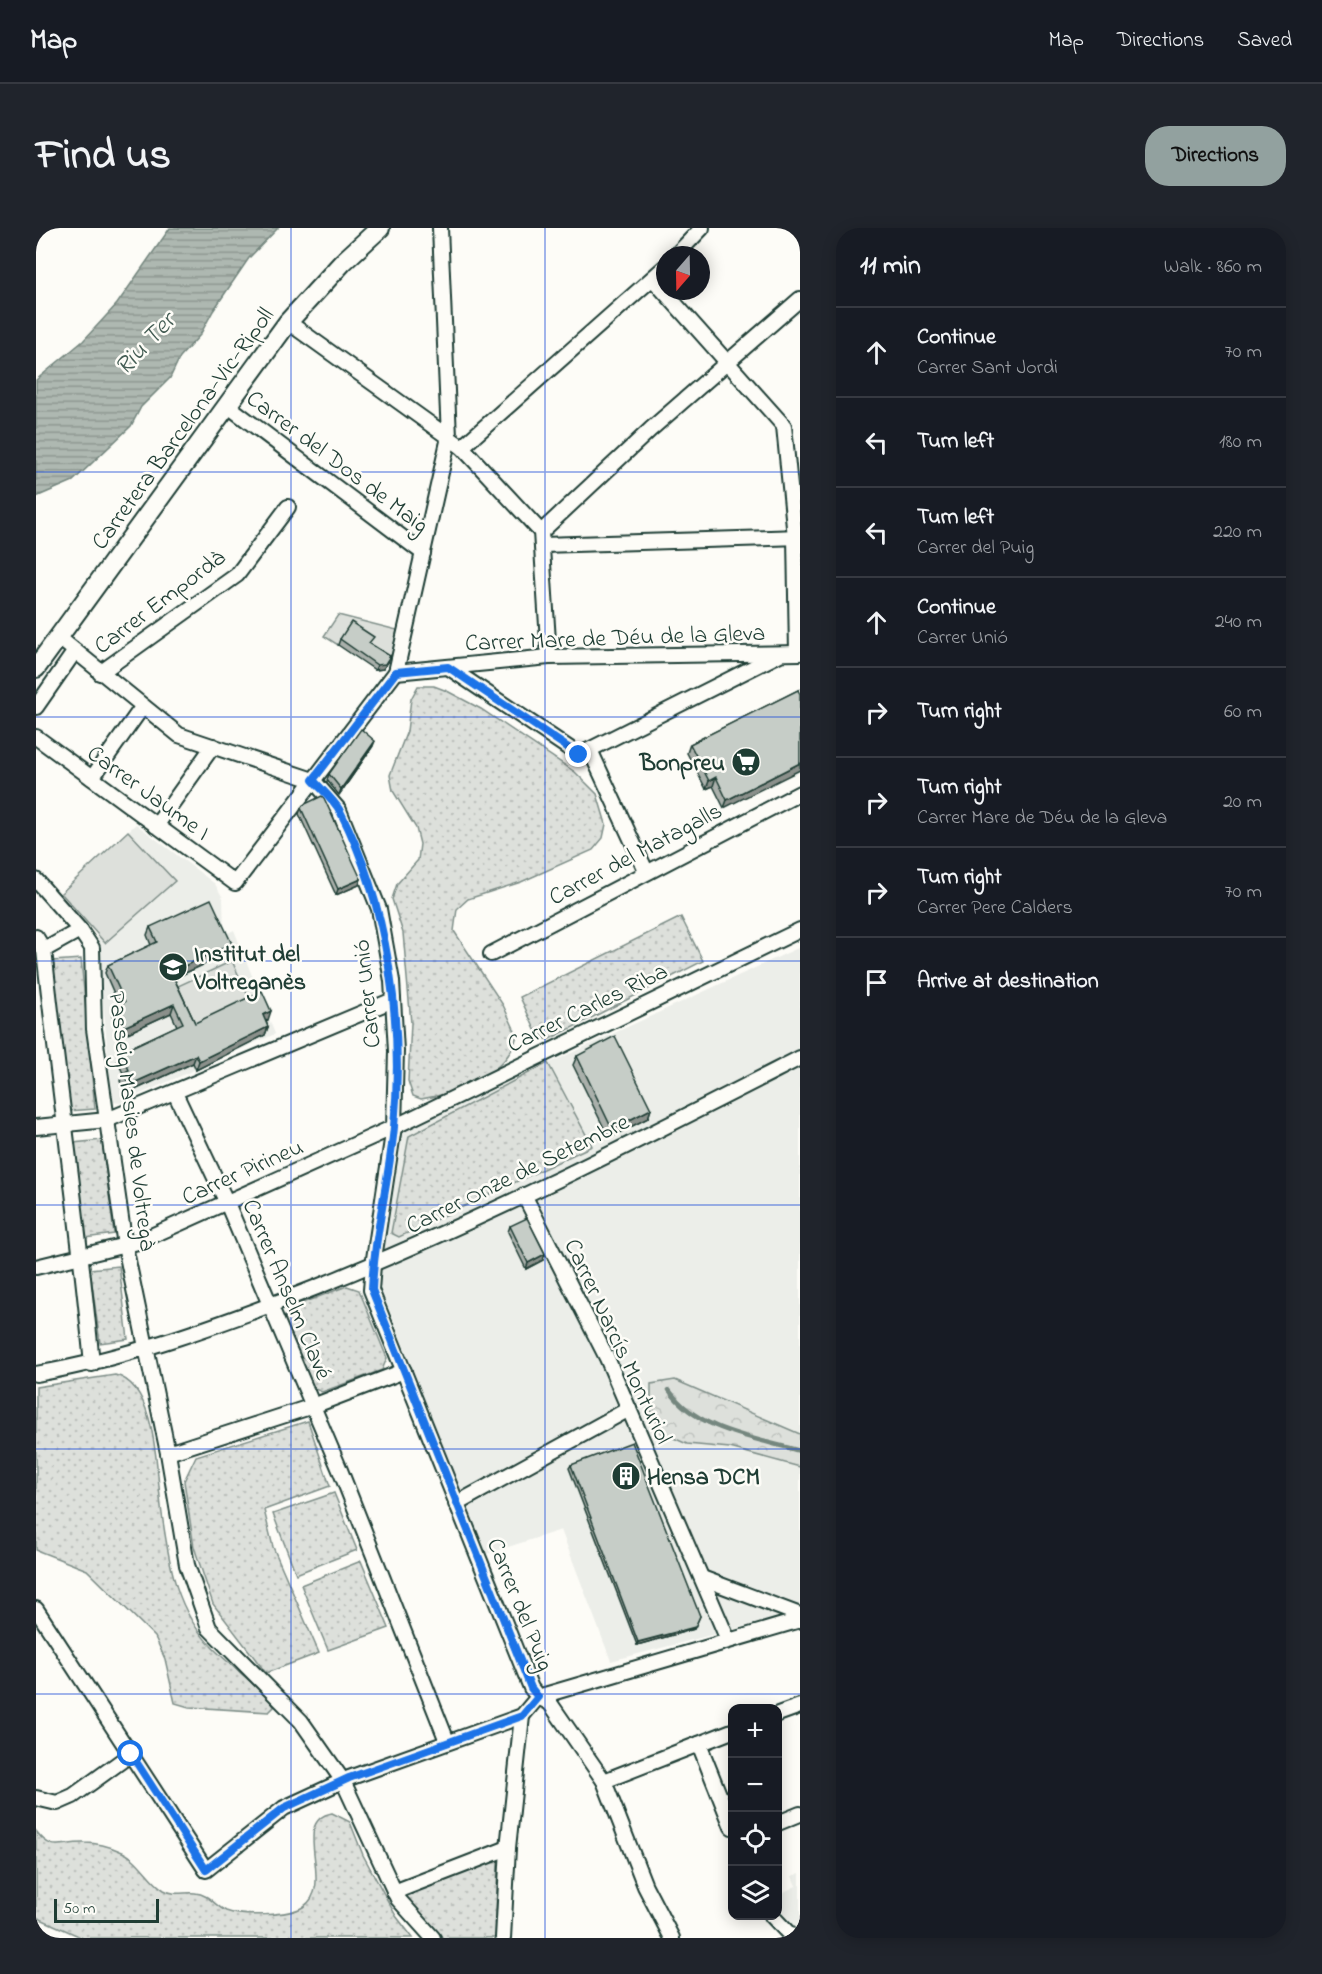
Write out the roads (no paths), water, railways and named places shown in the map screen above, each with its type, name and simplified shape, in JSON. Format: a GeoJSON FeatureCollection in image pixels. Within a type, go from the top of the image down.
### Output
{"type":"FeatureCollection","features":[{"type":"Feature","properties":{"kind":"street","name":"Carretera Barcelona-Vic-Ripoll"},"geometry":{"type":"LineString","coordinates":[[36,668],[288,322],[343,262],[380,228]]}},
{"type":"Feature","properties":{"kind":"street"},"geometry":{"type":"LineString","coordinates":[[58,637],[179,735],[313,780],[396,672],[449,437],[440,228]]}},
{"type":"Feature","properties":{"kind":"street"},"geometry":{"type":"LineString","coordinates":[[685,246],[702,228]]}},
{"type":"Feature","properties":{"kind":"street"},"geometry":{"type":"LineString","coordinates":[[462,447],[656,276]]}},
{"type":"Feature","properties":{"kind":"street"},"geometry":{"type":"LineString","coordinates":[[653,279],[784,426],[797,537],[799,653]]}},
{"type":"Feature","properties":{"kind":"street"},"geometry":{"type":"LineString","coordinates":[[541,538],[651,429],[800,299]]}},
{"type":"Feature","properties":{"kind":"street"},"geometry":{"type":"LineString","coordinates":[[288,322],[462,447],[541,538],[549,657]]}},
{"type":"Feature","properties":{"kind":"street","name":"Carrer del Dos de Maig"},"geometry":{"type":"LineString","coordinates":[[227,405],[423,553]]}},
{"type":"Feature","properties":{"kind":"street","name":"Carrer Empordà"},"geometry":{"type":"LineString","coordinates":[[100,673],[237,575],[288,507]]}},
{"type":"Feature","properties":{"kind":"street"},"geometry":{"type":"LineString","coordinates":[[541,538],[797,537]]}},
{"type":"Feature","properties":{"kind":"street"},"geometry":{"type":"LineString","coordinates":[[36,707],[75,651]]}},
{"type":"Feature","properties":{"kind":"street"},"geometry":{"type":"LineString","coordinates":[[448,667],[579,755],[783,653]]}},
{"type":"Feature","properties":{"kind":"street","name":"Carrer Mare de Déu de la Gleva"},"geometry":{"type":"LineString","coordinates":[[396,672],[549,657],[799,653]]}},
{"type":"Feature","properties":{"kind":"street"},"geometry":{"type":"LineString","coordinates":[[92,778],[142,706]]}},
{"type":"Feature","properties":{"kind":"street","name":"Carrer Jaume I"},"geometry":{"type":"LineString","coordinates":[[36,737],[235,884],[313,780]]}},
{"type":"Feature","properties":{"kind":"street"},"geometry":{"type":"LineString","coordinates":[[156,826],[213,746]]}},
{"type":"Feature","properties":{"kind":"street"},"geometry":{"type":"LineString","coordinates":[[590,750],[646,871]]}},
{"type":"Feature","properties":{"kind":"street","name":"Carrer Unió"},"geometry":{"type":"LineString","coordinates":[[313,780],[339,810],[379,909],[393,1000],[396,1051],[394,1127],[373,1264]]}},
{"type":"Feature","properties":{"kind":"street","name":"Carrer del Matagalls"},"geometry":{"type":"LineString","coordinates":[[491,954],[646,871],[800,793]]}},
{"type":"Feature","properties":{"kind":"street","name":"Passeig Masies de Voltregà"},"geometry":{"type":"LineString","coordinates":[[36,880],[80,930],[92,948],[94,1029],[124,1246],[168,1453],[187,1565],[209,1628],[302,1721],[343,1781],[394,1892],[433,1938]]}},
{"type":"Feature","properties":{"kind":"street"},"geometry":{"type":"LineString","coordinates":[[44,950],[80,930]]}},
{"type":"Feature","properties":{"kind":"street","name":"Carrer Carles Riba"},"geometry":{"type":"LineString","coordinates":[[394,1127],[800,930]]}},
{"type":"Feature","properties":{"kind":"street"},"geometry":{"type":"LineString","coordinates":[[36,937],[44,950],[63,1125],[82,1258],[92,1364]]}},
{"type":"Feature","properties":{"kind":"street"},"geometry":{"type":"LineString","coordinates":[[36,1127],[106,1120],[393,1000]]}},
{"type":"Feature","properties":{"kind":"street","name":"Carrer Onze de Setembre"},"geometry":{"type":"LineString","coordinates":[[36,1374],[92,1364],[145,1350],[270,1305],[414,1248],[524,1196],[800,1058]]}},
{"type":"Feature","properties":{"kind":"street","name":"Carrer Anselm Clavé"},"geometry":{"type":"LineString","coordinates":[[175,1093],[227,1203],[313,1406],[447,1741]]}},
{"type":"Feature","properties":{"kind":"street","name":"Carrer Pirineu"},"geometry":{"type":"LineString","coordinates":[[36,1267],[82,1258],[124,1246],[227,1203],[394,1127]]}},
{"type":"Feature","properties":{"kind":"street","name":"Carrer Narcís Monturiol"},"geometry":{"type":"LineString","coordinates":[[524,1196],[607,1358],[728,1640]]}},
{"type":"Feature","properties":{"kind":"street","name":"Carrer del Puig"},"geometry":{"type":"LineString","coordinates":[[373,1264],[372,1290],[531,1688],[538,1697],[550,1703],[604,1781],[645,1886],[672,1938]]}},
{"type":"Feature","properties":{"kind":"street"},"geometry":{"type":"LineString","coordinates":[[168,1453],[313,1406],[404,1371]]}},
{"type":"Feature","properties":{"kind":"street"},"geometry":{"type":"LineString","coordinates":[[456,1504],[629,1410]]}},
{"type":"Feature","properties":{"kind":"street"},"geometry":{"type":"LineString","coordinates":[[702,1578],[800,1615]]}},
{"type":"Feature","properties":{"kind":"street"},"geometry":{"type":"LineString","coordinates":[[36,1609],[206,1870],[284,1808],[343,1781],[447,1741],[522,1716],[538,1697],[800,1620]]}},
{"type":"Feature","properties":{"kind":"street"},"geometry":{"type":"LineString","coordinates":[[782,1712],[800,1706]]}},
{"type":"Feature","properties":{"kind":"street"},"geometry":{"type":"LineString","coordinates":[[503,1938],[508,1848],[522,1716]]}},
{"type":"Feature","properties":{"kind":"street"},"geometry":{"type":"LineString","coordinates":[[604,1781],[728,1733]]}},
{"type":"Feature","properties":{"kind":"street"},"geometry":{"type":"LineString","coordinates":[[699,1744],[728,1817]]}},
{"type":"Feature","properties":{"kind":"street"},"geometry":{"type":"LineString","coordinates":[[36,1798],[57,1803],[73,1796],[131,1754]]}},
{"type":"Feature","properties":{"kind":"street"},"geometry":{"type":"LineString","coordinates":[[782,1820],[800,1814]]}},
{"type":"Feature","properties":{"kind":"street"},"geometry":{"type":"LineString","coordinates":[[394,1892],[508,1848]]}},
{"type":"Feature","properties":{"kind":"street"},"geometry":{"type":"LineString","coordinates":[[776,1920],[793,1938]]}},
{"type":"Feature","properties":{"kind":"water","name":"Riu Ter"},"geometry":{"type":"Polygon","coordinates":[[[170,228],[278,228],[249,258],[213,311],[200,335],[180,357],[170,378],[141,407],[131,426],[73,481],[36,497],[36,380],[83,341],[117,304],[170,228]]]}},
{"type":"Feature","properties":{"kind":"waterway"},"geometry":{"type":"LineString","coordinates":[[669,1390],[681,1404],[711,1424],[747,1437],[800,1451]]}},
{"type":"Feature","properties":{"kind":"place","name":"Bonpreu"},"geometry":{"type":"Point","coordinates":[746,762]}},
{"type":"Feature","properties":{"kind":"place","name":"Institut del Voltreganès"},"geometry":{"type":"Point","coordinates":[173,967]}},
{"type":"Feature","properties":{"kind":"place","name":"Hensa DCM"},"geometry":{"type":"Point","coordinates":[626,1476]}}]}
